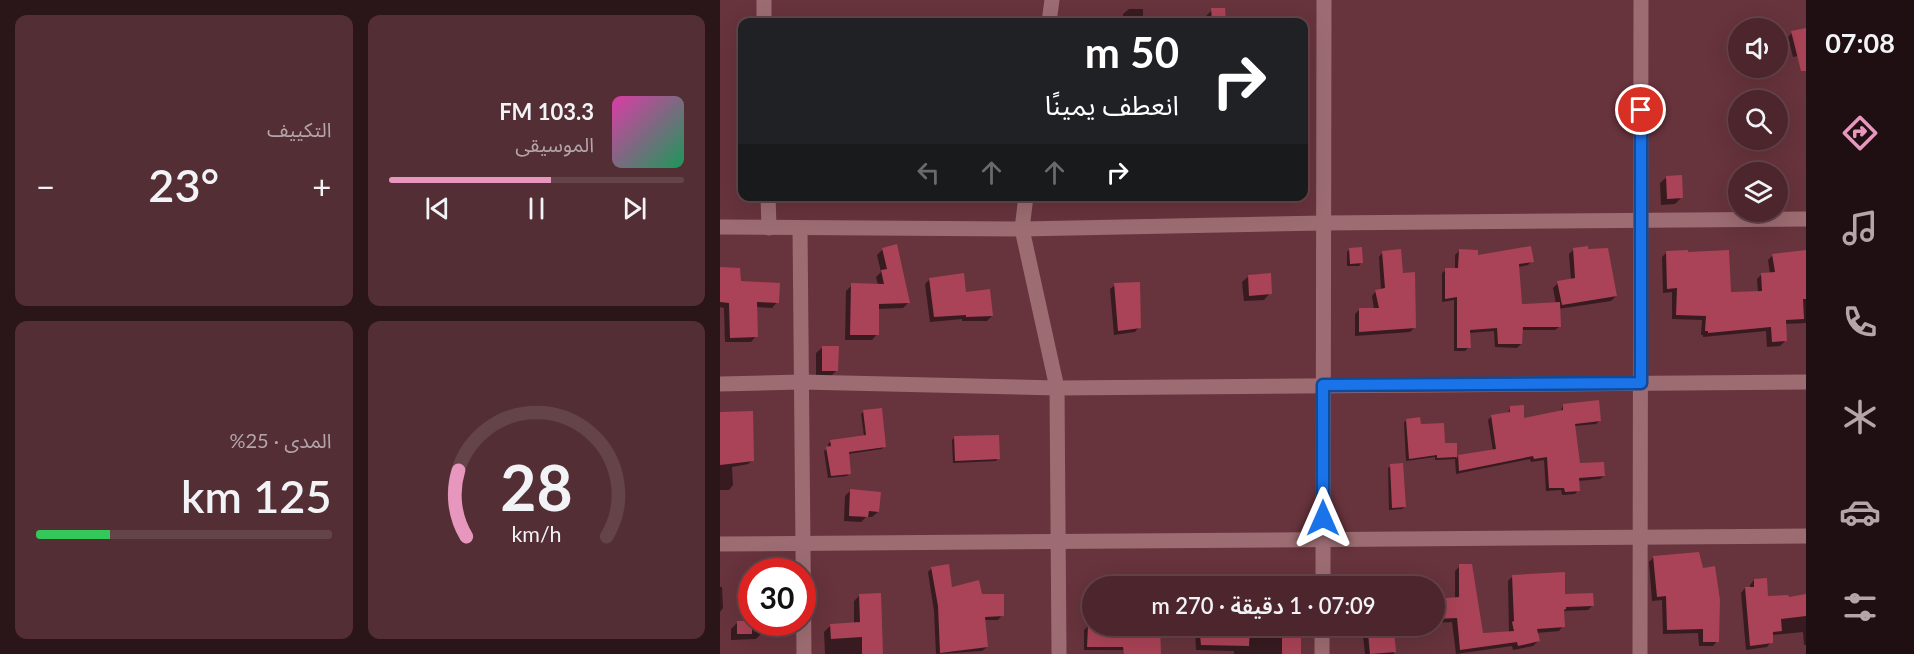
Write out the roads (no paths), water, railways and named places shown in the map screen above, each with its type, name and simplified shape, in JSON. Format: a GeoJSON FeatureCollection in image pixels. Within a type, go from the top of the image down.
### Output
{"type":"FeatureCollection","features":[{"type":"Feature","properties":{"kind":"street"},"geometry":{"type":"LineString","coordinates":[[764,0],[764,18]]}},
{"type":"Feature","properties":{"kind":"street"},"geometry":{"type":"LineString","coordinates":[[1050,18],[1052,0]]}},
{"type":"Feature","properties":{"kind":"street"},"geometry":{"type":"LineString","coordinates":[[1323,576],[1324,0]]}},
{"type":"Feature","properties":{"kind":"street"},"geometry":{"type":"LineString","coordinates":[[1640,654],[1641,0]]}},
{"type":"Feature","properties":{"kind":"street"},"geometry":{"type":"LineString","coordinates":[[768,201],[769,228]]}},
{"type":"Feature","properties":{"kind":"street"},"geometry":{"type":"LineString","coordinates":[[1025,201],[1022,229],[1057,388],[1059,654]]}},
{"type":"Feature","properties":{"kind":"street"},"geometry":{"type":"LineString","coordinates":[[720,227],[1022,229],[1324,223],[1806,219]]}},
{"type":"Feature","properties":{"kind":"street"},"geometry":{"type":"LineString","coordinates":[[800,228],[804,654]]}},
{"type":"Feature","properties":{"kind":"street"},"geometry":{"type":"LineString","coordinates":[[720,384],[801,381],[1057,388],[1806,382]]}},
{"type":"Feature","properties":{"kind":"street"},"geometry":{"type":"LineString","coordinates":[[720,544],[1806,536]]}},
{"type":"Feature","properties":{"kind":"street"},"geometry":{"type":"LineString","coordinates":[[1322,636],[1322,654]]}}]}
